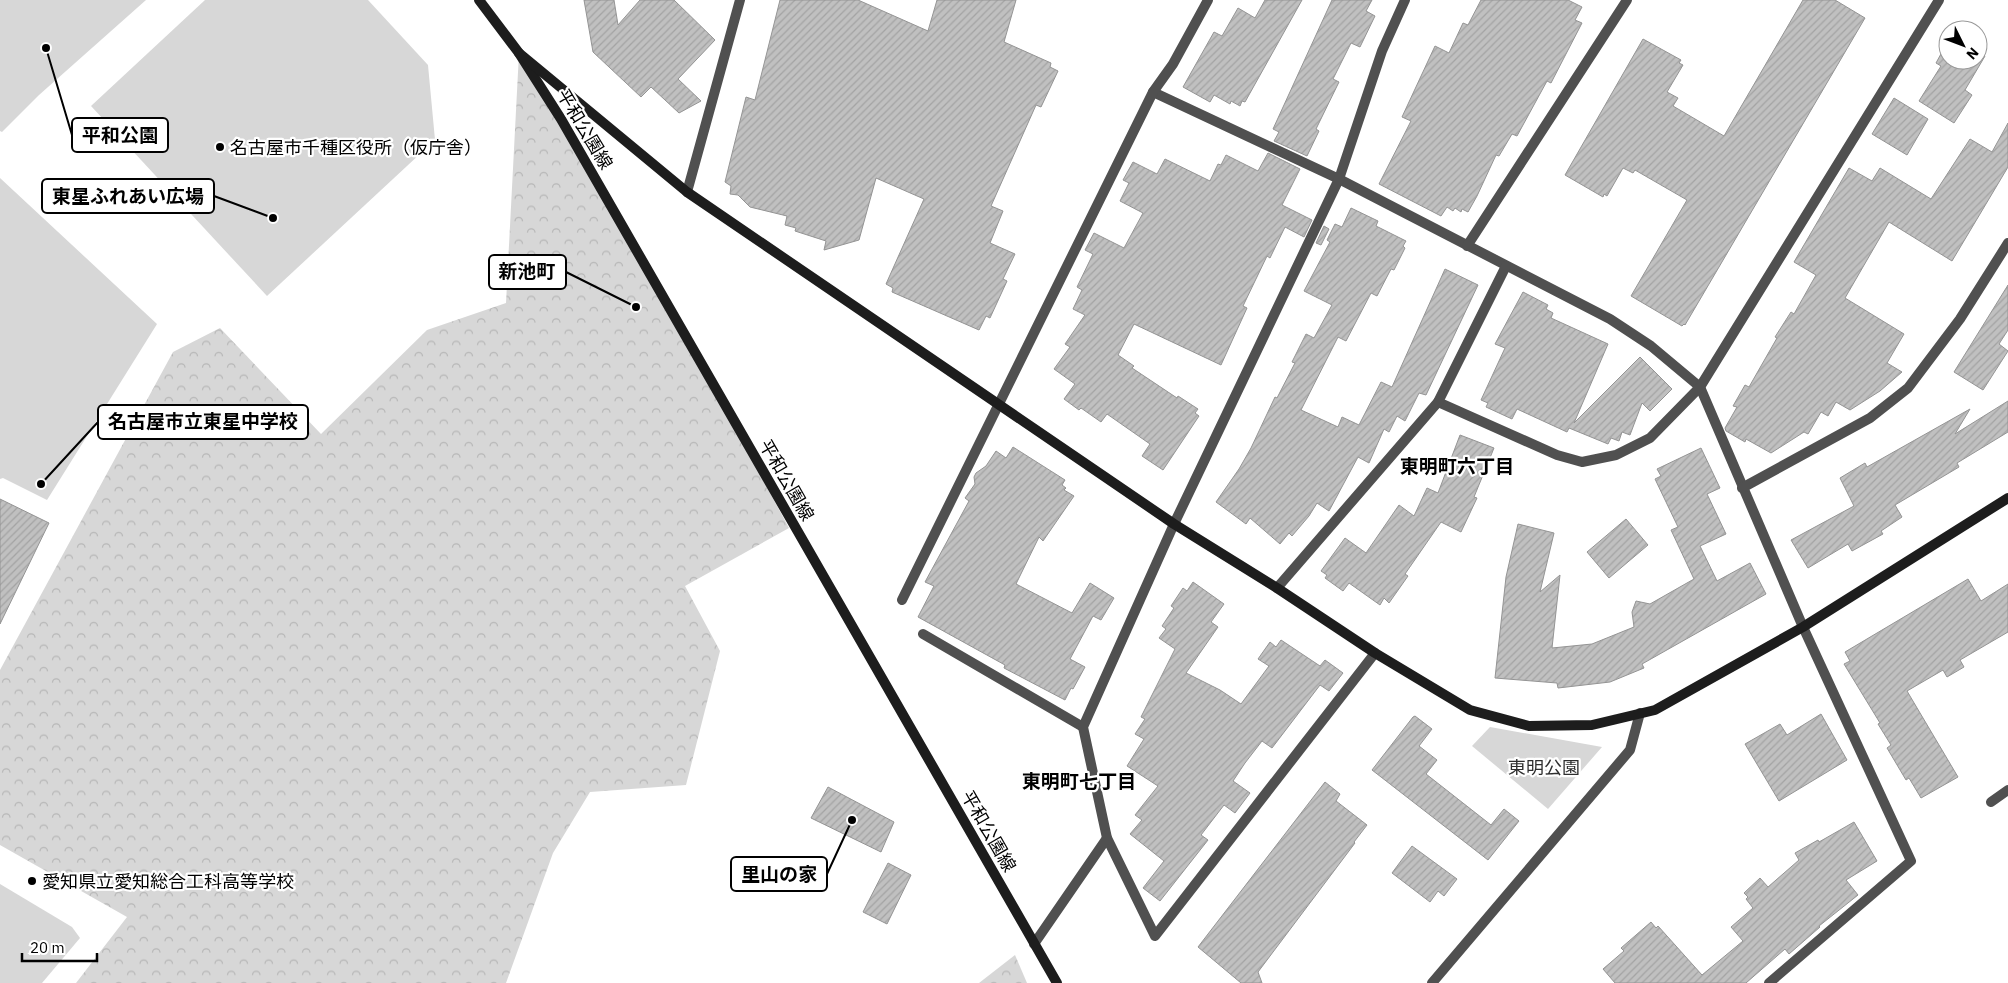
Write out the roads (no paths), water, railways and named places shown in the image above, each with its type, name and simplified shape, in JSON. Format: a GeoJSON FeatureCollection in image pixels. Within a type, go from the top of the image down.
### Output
{"type":"FeatureCollection","features":[{"type":"Feature","properties":{"kind":"street","name":"平和公園線"},"geometry":{"type":"LineString","coordinates":[[479,0],[519,53],[561,119],[1057,983]]}},
{"type":"Feature","properties":{"kind":"street"},"geometry":{"type":"LineString","coordinates":[[687,192],[740,0]]}},
{"type":"Feature","properties":{"kind":"street"},"geometry":{"type":"LineString","coordinates":[[902,600],[1153,92],[1174,64],[1208,0]]}},
{"type":"Feature","properties":{"kind":"street"},"geometry":{"type":"LineString","coordinates":[[1375,653],[1154,936],[1107,838],[1083,727],[1174,524],[1339,179],[1382,51],[1405,0]]}},
{"type":"Feature","properties":{"kind":"street"},"geometry":{"type":"LineString","coordinates":[[1467,246],[1627,0]]}},
{"type":"Feature","properties":{"kind":"street"},"geometry":{"type":"LineString","coordinates":[[1438,402],[1557,455],[1582,462],[1616,455],[1650,438],[1700,388],[1939,0]]}},
{"type":"Feature","properties":{"kind":"street"},"geometry":{"type":"LineString","coordinates":[[519,53],[687,192],[1174,524],[1277,588],[1375,653],[1470,710],[1529,726],[1592,725],[1655,710],[1803,627],[2008,498]]}},
{"type":"Feature","properties":{"kind":"street"},"geometry":{"type":"LineString","coordinates":[[1153,92],[1339,179],[1610,319],[1651,346],[1700,388],[1803,627],[1911,861],[1769,983]]}},
{"type":"Feature","properties":{"kind":"street"},"geometry":{"type":"LineString","coordinates":[[1742,488],[1870,418],[1908,388],[1960,319],[2008,243]]}},
{"type":"Feature","properties":{"kind":"street"},"geometry":{"type":"LineString","coordinates":[[1277,588],[1438,402],[1506,266]]}},
{"type":"Feature","properties":{"kind":"street"},"geometry":{"type":"LineString","coordinates":[[923,634],[1083,727]]}},
{"type":"Feature","properties":{"kind":"street"},"geometry":{"type":"LineString","coordinates":[[1432,983],[1630,750],[1640,714]]}},
{"type":"Feature","properties":{"kind":"street"},"geometry":{"type":"LineString","coordinates":[[1990,802],[2008,790]]}},
{"type":"Feature","properties":{"kind":"street"},"geometry":{"type":"LineString","coordinates":[[1034,944],[1107,838]]}},
{"type":"Feature","properties":{"kind":"place","name":"平和公園"},"geometry":{"type":"Point","coordinates":[46,48]}},
{"type":"Feature","properties":{"kind":"place","name":"名古屋市千種区役所（仮庁舎）"},"geometry":{"type":"Point","coordinates":[220,147]}},
{"type":"Feature","properties":{"kind":"place","name":"東星ふれあい広場"},"geometry":{"type":"Point","coordinates":[273,218]}},
{"type":"Feature","properties":{"kind":"place","name":"新池町"},"geometry":{"type":"Point","coordinates":[636,307]}},
{"type":"Feature","properties":{"kind":"place","name":"名古屋市立東星中学校"},"geometry":{"type":"Point","coordinates":[41,484]}},
{"type":"Feature","properties":{"kind":"place","name":"里山の家"},"geometry":{"type":"Point","coordinates":[852,820]}},
{"type":"Feature","properties":{"kind":"place","name":"愛知県立愛知総合工科高等学校"},"geometry":{"type":"Point","coordinates":[32,881]}},
{"type":"Feature","properties":{"kind":"district","name":"東明町六丁目"},"geometry":{"type":"Point","coordinates":[1457,466]}},
{"type":"Feature","properties":{"kind":"district","name":"東明町七丁目"},"geometry":{"type":"Point","coordinates":[1079,781]}},
{"type":"Feature","properties":{"kind":"park label","name":"東明公園"},"geometry":{"type":"Point","coordinates":[1544,767]}}]}
